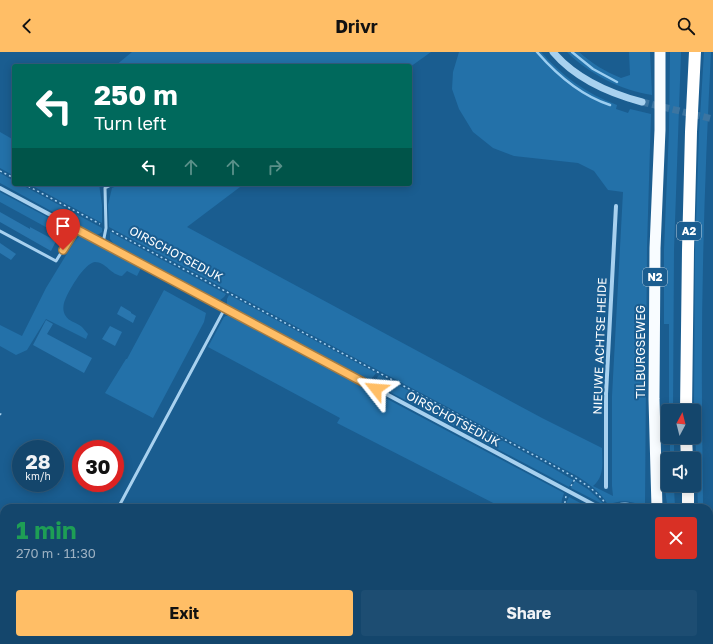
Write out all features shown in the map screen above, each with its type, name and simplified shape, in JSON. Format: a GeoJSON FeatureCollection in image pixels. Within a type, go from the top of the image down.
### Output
{"type":"FeatureCollection","features":[{"type":"Feature","properties":{"kind":"highway","name":"TILBURGSEWEG"},"geometry":{"type":"LineString","coordinates":[[656,504],[654,399],[660,52]]}},
{"type":"Feature","properties":{"kind":"highway","name":"A2"},"geometry":{"type":"LineString","coordinates":[[686,404],[688,250],[695,52]]}},
{"type":"Feature","properties":{"kind":"highway"},"geometry":{"type":"LineString","coordinates":[[688,492],[688,504]]}},
{"type":"Feature","properties":{"kind":"street"},"geometry":{"type":"LineString","coordinates":[[552,52],[575,73],[592,84],[614,94],[642,102]]}},
{"type":"Feature","properties":{"kind":"street","name":"OIRSCHOTSEDIJK"},"geometry":{"type":"LineString","coordinates":[[0,188],[592,504]]}},
{"type":"Feature","properties":{"kind":"street","name":"NIEUWE ACHTSE HEIDE"},"geometry":{"type":"LineString","coordinates":[[606,487],[606,394],[616,206]]}},
{"type":"Feature","properties":{"kind":"lane"},"geometry":{"type":"LineString","coordinates":[[102,243],[106,228],[105,188],[109,186]]}},
{"type":"Feature","properties":{"kind":"lane"},"geometry":{"type":"LineString","coordinates":[[0,231],[56,261],[76,229]]}},
{"type":"Feature","properties":{"kind":"lane"},"geometry":{"type":"LineString","coordinates":[[120,504],[224,308]]}},
{"type":"Feature","properties":{"kind":"path"},"geometry":{"type":"LineString","coordinates":[[0,171],[12,177]]}},
{"type":"Feature","properties":{"kind":"path","name":"OIRSCHOTSEDIJK"},"geometry":{"type":"LineString","coordinates":[[28,186],[545,461],[589,487],[605,504]]}},
{"type":"Feature","properties":{"kind":"path"},"geometry":{"type":"LineString","coordinates":[[564,504],[568,491]]}},
{"type":"Feature","properties":{"kind":"shaded area"},"geometry":{"type":"Polygon","coordinates":[[[132,52],[431,52],[412,66],[412,64],[117,64],[132,52]]]}},
{"type":"Feature","properties":{"kind":"shaded area"},"geometry":{"type":"Polygon","coordinates":[[[459,52],[541,52],[566,76],[585,90],[617,105],[616,109],[628,113],[630,109],[651,114],[647,247],[645,504],[624,501],[607,504],[598,492],[577,476],[109,227],[108,205],[112,188],[116,186],[241,186],[187,227],[542,418],[602,448],[601,474],[593,486],[613,496],[612,396],[623,192],[608,190],[594,171],[578,163],[514,156],[493,148],[473,132],[459,109],[452,89],[453,72],[459,52]]]}},
{"type":"Feature","properties":{"kind":"shaded area"},"geometry":{"type":"Polygon","coordinates":[[[567,52],[579,52],[599,67],[621,78],[630,75],[629,52],[650,52],[652,95],[629,90],[606,80],[575,60],[567,52]]]}},
{"type":"Feature","properties":{"kind":"shaded area"},"geometry":{"type":"Polygon","coordinates":[[[670,52],[681,52],[674,250],[673,404],[669,404],[669,324],[664,324],[664,249],[669,130],[670,52]]]}},
{"type":"Feature","properties":{"kind":"shaded area"},"geometry":{"type":"Polygon","coordinates":[[[704,52],[711,52],[703,271],[703,504],[698,504],[697,492],[701,492],[701,452],[696,452],[696,444],[701,444],[701,404],[694,404],[694,401],[695,251],[699,133],[704,52]]]}},
{"type":"Feature","properties":{"kind":"shaded area"},"geometry":{"type":"Polygon","coordinates":[[[0,132],[12,139],[12,175],[0,168],[0,132]]]}},
{"type":"Feature","properties":{"kind":"shaded area"},"geometry":{"type":"Polygon","coordinates":[[[0,173],[12,180],[12,186],[24,186],[102,228],[102,232],[95,235],[0,183],[0,173]]]}},
{"type":"Feature","properties":{"kind":"shaded area"},"geometry":{"type":"Polygon","coordinates":[[[33,186],[99,186],[102,205],[102,223],[33,186]]]}},
{"type":"Feature","properties":{"kind":"shaded area"},"geometry":{"type":"Polygon","coordinates":[[[0,192],[66,227],[67,231],[64,237],[0,202],[0,192]]]}},
{"type":"Feature","properties":{"kind":"shaded area"},"geometry":{"type":"Polygon","coordinates":[[[110,232],[226,294],[219,301],[114,244],[110,239],[110,232]]]}},
{"type":"Feature","properties":{"kind":"shaded area"},"geometry":{"type":"Polygon","coordinates":[[[80,235],[141,268],[137,276],[127,271],[122,276],[118,275],[102,264],[95,262],[86,267],[76,279],[64,303],[63,309],[64,314],[71,321],[82,327],[88,334],[86,339],[46,319],[27,350],[16,355],[0,346],[0,325],[22,336],[46,288],[74,242],[80,235]]]}},
{"type":"Feature","properties":{"kind":"shaded area"},"geometry":{"type":"Polygon","coordinates":[[[164,290],[206,313],[204,322],[153,418],[105,393],[127,359],[164,290]]]}},
{"type":"Feature","properties":{"kind":"shaded area"},"geometry":{"type":"Polygon","coordinates":[[[229,295],[376,373],[369,380],[227,305],[229,295]]]}},
{"type":"Feature","properties":{"kind":"shaded area"},"geometry":{"type":"Polygon","coordinates":[[[231,316],[564,493],[561,504],[495,504],[337,423],[340,418],[208,347],[224,317],[231,316]]]}},
{"type":"Feature","properties":{"kind":"shaded area"},"geometry":{"type":"Polygon","coordinates":[[[379,375],[573,480],[569,487],[377,385],[376,379],[379,375]]]}},
{"type":"Feature","properties":{"kind":"shaded area"},"geometry":{"type":"Polygon","coordinates":[[[670,444],[674,444],[674,452],[670,452],[670,444]]]}},
{"type":"Feature","properties":{"kind":"shaded area"},"geometry":{"type":"Polygon","coordinates":[[[575,481],[589,490],[604,504],[602,504],[571,488],[575,481]]]}},
{"type":"Feature","properties":{"kind":"shaded area"},"geometry":{"type":"Polygon","coordinates":[[[665,492],[674,492],[675,504],[667,504],[665,492]]]}},
{"type":"Feature","properties":{"kind":"shaded area"},"geometry":{"type":"Polygon","coordinates":[[[569,497],[582,504],[567,504],[569,497]]]}},
{"type":"Feature","properties":{"kind":"building"},"geometry":{"type":"Polygon","coordinates":[[[0,212],[30,229],[30,227],[56,241],[51,251],[0,222],[0,212]]]}},
{"type":"Feature","properties":{"kind":"building"},"geometry":{"type":"Polygon","coordinates":[[[0,243],[16,254],[11,260],[0,253],[0,243]]]}},
{"type":"Feature","properties":{"kind":"building"},"geometry":{"type":"Polygon","coordinates":[[[121,306],[136,316],[133,323],[117,314],[121,306]]]}},
{"type":"Feature","properties":{"kind":"building"},"geometry":{"type":"Polygon","coordinates":[[[46,320],[53,324],[47,334],[92,358],[84,373],[33,345],[46,320]]]}},
{"type":"Feature","properties":{"kind":"building"},"geometry":{"type":"Polygon","coordinates":[[[110,326],[122,332],[115,346],[102,339],[110,326]]]}},
{"type":"Feature","properties":{"kind":"waterway"},"geometry":{"type":"LineString","coordinates":[[537,52],[570,84],[590,96],[610,105]]}},
{"type":"Feature","properties":{"kind":"waterway"},"geometry":{"type":"LineString","coordinates":[[572,52],[593,69],[617,82]]}},
{"type":"Feature","properties":{"kind":"tunnel"},"geometry":{"type":"LineString","coordinates":[[642,102],[713,119]]}},
{"type":"Feature","properties":{"kind":"route"},"geometry":{"type":"LineString","coordinates":[[63,250],[76,229],[376,389]]}}]}
